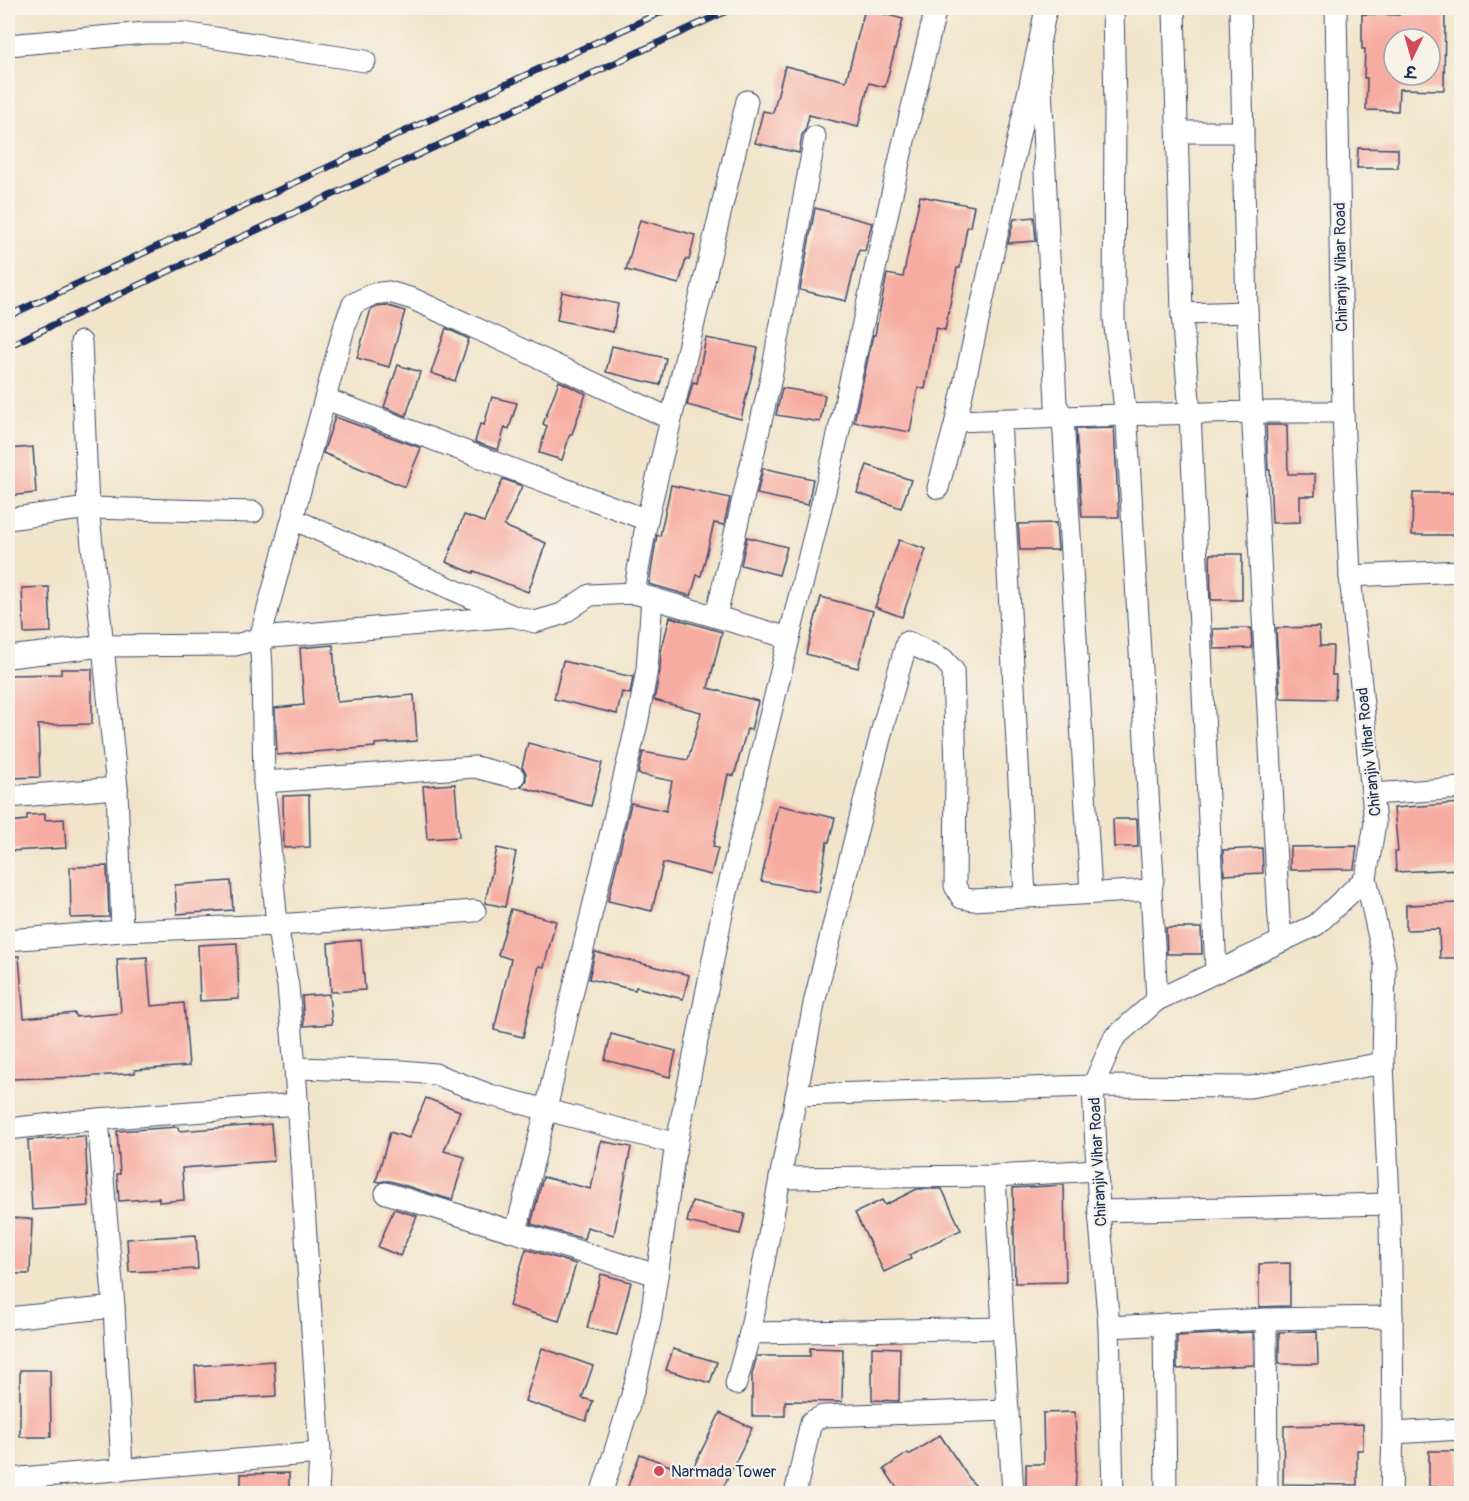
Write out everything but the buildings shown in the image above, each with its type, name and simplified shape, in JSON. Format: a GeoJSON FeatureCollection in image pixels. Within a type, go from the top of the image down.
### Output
{"type":"FeatureCollection","features":[{"type":"Feature","properties":{"kind":"street"},"geometry":{"type":"LineString","coordinates":[[601,1494],[635,1385],[651,1317],[677,1144],[723,909],[831,466],[902,148],[936,8]]}},
{"type":"Feature","properties":{"kind":"street"},"geometry":{"type":"LineString","coordinates":[[938,488],[956,422],[1046,8]]}},
{"type":"Feature","properties":{"kind":"street"},"geometry":{"type":"LineString","coordinates":[[1113,8],[1114,319],[1125,414],[1153,879],[1151,890],[1157,1000]]}},
{"type":"Feature","properties":{"kind":"street"},"geometry":{"type":"LineString","coordinates":[[1174,8],[1182,314],[1190,413],[1216,971]]}},
{"type":"Feature","properties":{"kind":"street"},"geometry":{"type":"LineString","coordinates":[[1240,8],[1247,312],[1282,941]]}},
{"type":"Feature","properties":{"kind":"street","name":"Chiranjiv Vihar Road"},"geometry":{"type":"LineString","coordinates":[[1113,1494],[1109,1327],[1096,1170],[1093,1086],[1114,1038],[1157,1000],[1316,925],[1366,878],[1375,823],[1350,576],[1343,412],[1336,8]]}},
{"type":"Feature","properties":{"kind":"street"},"geometry":{"type":"LineString","coordinates":[[8,45],[146,33],[183,33],[365,61]]}},
{"type":"Feature","properties":{"kind":"street"},"geometry":{"type":"LineString","coordinates":[[1039,44],[1056,404],[1063,417],[1090,893]]}},
{"type":"Feature","properties":{"kind":"street"},"geometry":{"type":"LineString","coordinates":[[516,1232],[638,719],[647,669],[643,595],[647,520],[747,101]]}},
{"type":"Feature","properties":{"kind":"street"},"geometry":{"type":"LineString","coordinates":[[1178,132],[1243,132]]}},
{"type":"Feature","properties":{"kind":"street"},"geometry":{"type":"LineString","coordinates":[[716,616],[771,378],[815,137]]}},
{"type":"Feature","properties":{"kind":"street"},"geometry":{"type":"LineString","coordinates":[[318,1494],[320,1453],[296,1068],[288,986],[277,925],[264,782],[260,638],[346,321],[353,304],[373,294],[389,292],[413,299],[671,419]]}},
{"type":"Feature","properties":{"kind":"street"},"geometry":{"type":"LineString","coordinates":[[1182,314],[1247,312]]}},
{"type":"Feature","properties":{"kind":"street"},"geometry":{"type":"LineString","coordinates":[[81,342],[88,508],[117,788],[122,931]]}},
{"type":"Feature","properties":{"kind":"street"},"geometry":{"type":"LineString","coordinates":[[326,399],[647,520]]}},
{"type":"Feature","properties":{"kind":"street"},"geometry":{"type":"LineString","coordinates":[[956,422],[1125,414],[1343,412]]}},
{"type":"Feature","properties":{"kind":"street"},"geometry":{"type":"LineString","coordinates":[[1000,419],[1025,896]]}},
{"type":"Feature","properties":{"kind":"street"},"geometry":{"type":"LineString","coordinates":[[8,519],[88,508],[253,512]]}},
{"type":"Feature","properties":{"kind":"street"},"geometry":{"type":"LineString","coordinates":[[293,519],[513,616],[535,622],[562,614],[590,595],[643,595],[789,638]]}},
{"type":"Feature","properties":{"kind":"street"},"geometry":{"type":"LineString","coordinates":[[1350,576],[1461,571]]}},
{"type":"Feature","properties":{"kind":"street"},"geometry":{"type":"LineString","coordinates":[[8,657],[103,646],[236,645],[260,638],[513,616]]}},
{"type":"Feature","properties":{"kind":"street"},"geometry":{"type":"LineString","coordinates":[[736,1384],[750,1333],[815,999],[883,726],[907,642],[943,659],[953,670],[956,770],[955,886],[962,898],[973,900],[1151,890]]}},
{"type":"Feature","properties":{"kind":"street"},"geometry":{"type":"LineString","coordinates":[[264,782],[475,767],[514,777]]}},
{"type":"Feature","properties":{"kind":"street"},"geometry":{"type":"LineString","coordinates":[[8,797],[117,788]]}},
{"type":"Feature","properties":{"kind":"street"},"geometry":{"type":"LineString","coordinates":[[1372,795],[1461,788]]}},
{"type":"Feature","properties":{"kind":"street"},"geometry":{"type":"LineString","coordinates":[[1366,878],[1385,964],[1383,1063],[1392,1317],[1391,1494]]}},
{"type":"Feature","properties":{"kind":"street"},"geometry":{"type":"LineString","coordinates":[[8,940],[122,931],[277,925],[475,911]]}},
{"type":"Feature","properties":{"kind":"street"},"geometry":{"type":"LineString","coordinates":[[796,1095],[1093,1086],[1250,1087],[1383,1063]]}},
{"type":"Feature","properties":{"kind":"street"},"geometry":{"type":"LineString","coordinates":[[296,1068],[435,1074],[490,1095],[677,1144]]}},
{"type":"Feature","properties":{"kind":"street"},"geometry":{"type":"LineString","coordinates":[[8,1129],[98,1119],[297,1104]]}},
{"type":"Feature","properties":{"kind":"street"},"geometry":{"type":"LineString","coordinates":[[98,1119],[114,1307],[122,1470]]}},
{"type":"Feature","properties":{"kind":"street"},"geometry":{"type":"LineString","coordinates":[[780,1178],[995,1176],[1096,1170]]}},
{"type":"Feature","properties":{"kind":"street"},"geometry":{"type":"LineString","coordinates":[[995,1176],[1013,1494]]}},
{"type":"Feature","properties":{"kind":"street"},"geometry":{"type":"LineString","coordinates":[[386,1193],[657,1275]]}},
{"type":"Feature","properties":{"kind":"street"},"geometry":{"type":"LineString","coordinates":[[1099,1211],[1389,1204]]}},
{"type":"Feature","properties":{"kind":"street"},"geometry":{"type":"LineString","coordinates":[[8,1318],[114,1307]]}},
{"type":"Feature","properties":{"kind":"street"},"geometry":{"type":"LineString","coordinates":[[1109,1327],[1266,1319],[1392,1317]]}},
{"type":"Feature","properties":{"kind":"street"},"geometry":{"type":"LineString","coordinates":[[1266,1319],[1267,1494]]}},
{"type":"Feature","properties":{"kind":"street"},"geometry":{"type":"LineString","coordinates":[[1164,1324],[1166,1494]]}},
{"type":"Feature","properties":{"kind":"street"},"geometry":{"type":"LineString","coordinates":[[750,1333],[1003,1328]]}},
{"type":"Feature","properties":{"kind":"street"},"geometry":{"type":"LineString","coordinates":[[795,1494],[811,1422],[823,1416],[1008,1410]]}},
{"type":"Feature","properties":{"kind":"street"},"geometry":{"type":"LineString","coordinates":[[1393,1433],[1461,1429]]}},
{"type":"Feature","properties":{"kind":"street"},"geometry":{"type":"LineString","coordinates":[[8,1479],[320,1453]]}},
{"type":"Feature","properties":{"kind":"railway"},"geometry":{"type":"LineString","coordinates":[[8,316],[670,8]]}},
{"type":"Feature","properties":{"kind":"railway"},"geometry":{"type":"LineString","coordinates":[[8,346],[733,8]]}},
{"type":"Feature","properties":{"kind":"place","name":"Narmada Tower"},"geometry":{"type":"Point","coordinates":[659,1471]}}]}
